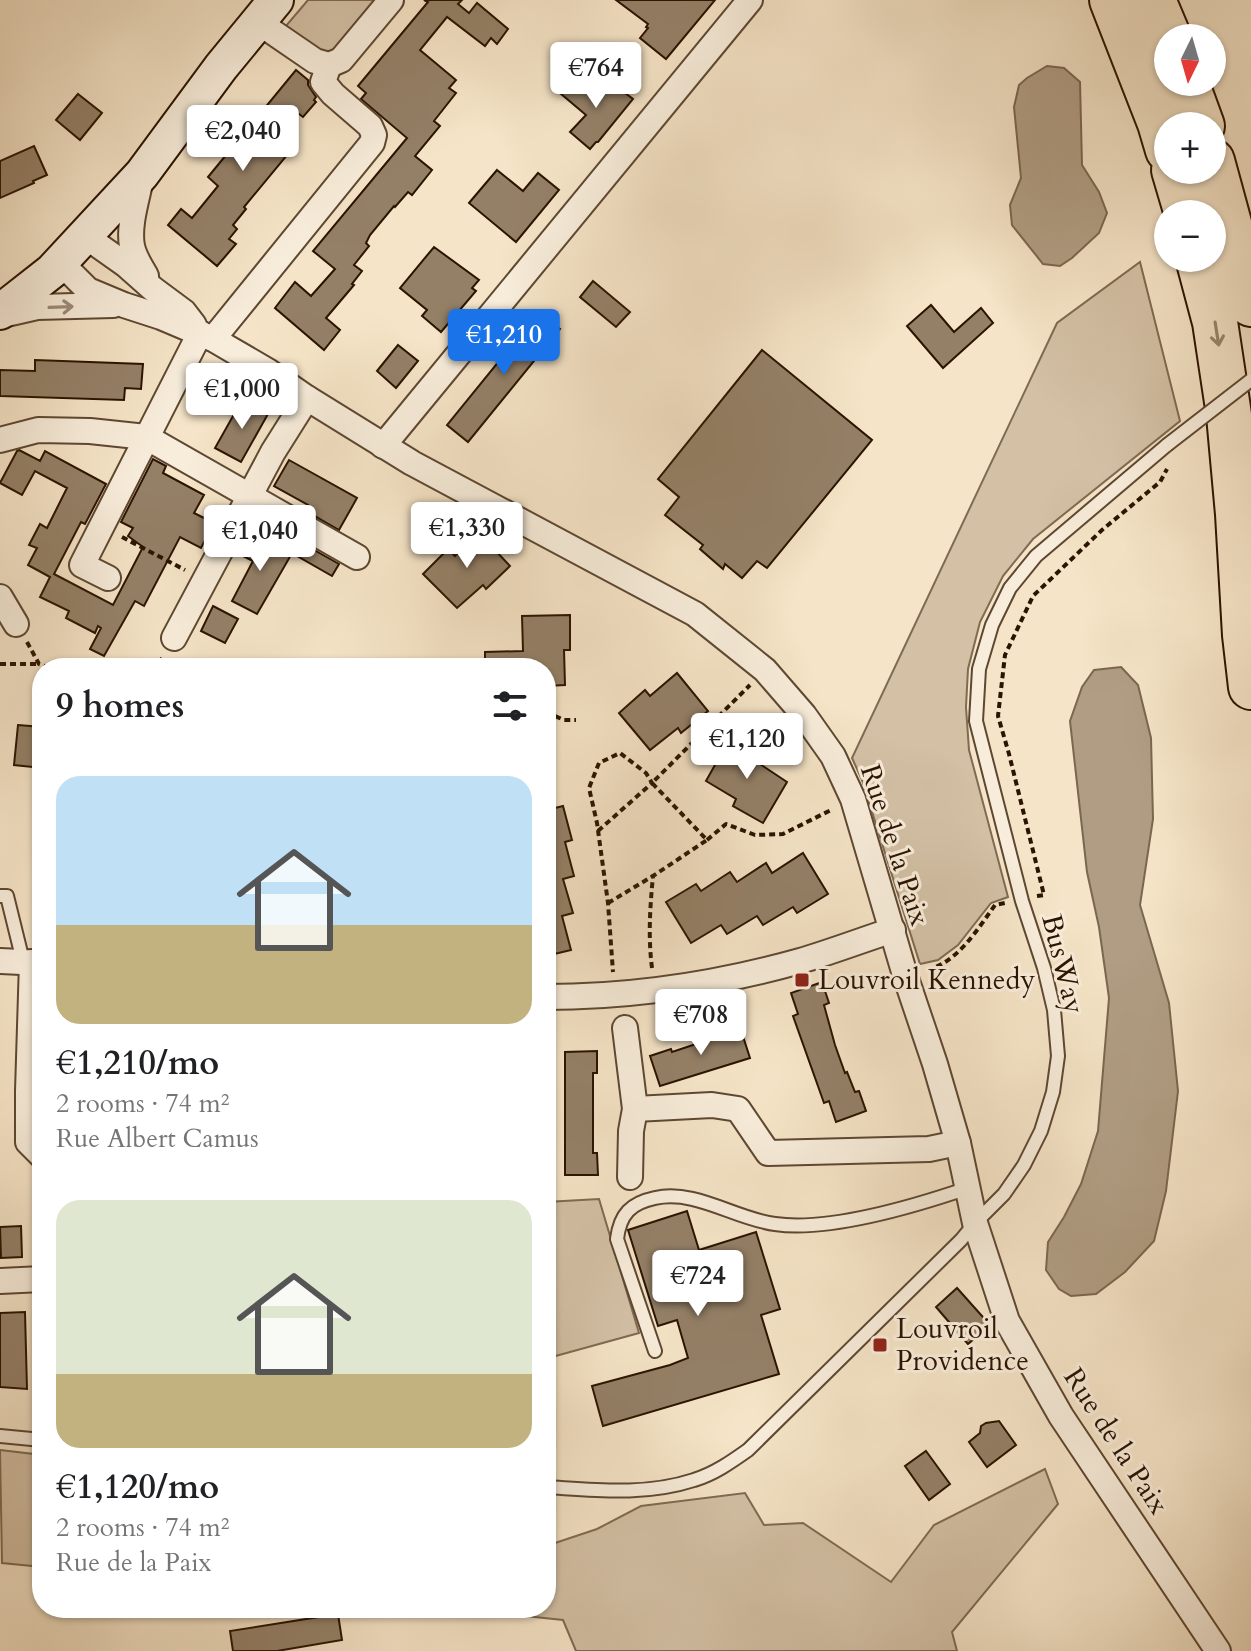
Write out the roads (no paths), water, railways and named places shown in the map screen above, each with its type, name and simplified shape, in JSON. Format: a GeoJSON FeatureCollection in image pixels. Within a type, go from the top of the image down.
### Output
{"type":"FeatureCollection","features":[{"type":"Feature","properties":{"kind":"highway"},"geometry":{"type":"LineString","coordinates":[[1112,0],[1156,112]]}},
{"type":"Feature","properties":{"kind":"highway"},"geometry":{"type":"LineString","coordinates":[[1153,0],[1163,24]]}},
{"type":"Feature","properties":{"kind":"highway"},"geometry":{"type":"LineString","coordinates":[[1218,184],[1251,304]]}},
{"type":"Feature","properties":{"kind":"highway"},"geometry":{"type":"LineString","coordinates":[[1202,272],[1215,322],[1229,415],[1251,687]]}},
{"type":"Feature","properties":{"kind":"main road"},"geometry":{"type":"LineString","coordinates":[[0,314],[52,271],[142,174],[221,67],[267,11]]}},
{"type":"Feature","properties":{"kind":"street"},"geometry":{"type":"LineString","coordinates":[[267,11],[315,61],[329,65],[341,60],[391,0]]}},
{"type":"Feature","properties":{"kind":"street"},"geometry":{"type":"LineString","coordinates":[[383,446],[750,0]]}},
{"type":"Feature","properties":{"kind":"street"},"geometry":{"type":"LineString","coordinates":[[108,578],[82,565],[146,437],[206,336],[372,143],[374,135],[370,126],[323,82],[329,65]]}},
{"type":"Feature","properties":{"kind":"street"},"geometry":{"type":"LineString","coordinates":[[142,174],[131,244],[135,258],[153,289]]}},
{"type":"Feature","properties":{"kind":"street","name":"Rue de la Paix"},"geometry":{"type":"LineString","coordinates":[[85,236],[184,312],[206,336],[268,371],[383,446],[695,614],[765,670],[804,715],[833,756],[853,799],[935,1064],[958,1143],[975,1223],[1007,1321],[1061,1416],[1218,1651]]}},
{"type":"Feature","properties":{"kind":"street"},"geometry":{"type":"LineString","coordinates":[[60,262],[88,290],[206,336]]}},
{"type":"Feature","properties":{"kind":"street"},"geometry":{"type":"LineString","coordinates":[[0,314],[37,307],[124,305]]}},
{"type":"Feature","properties":{"kind":"street"},"geometry":{"type":"LineString","coordinates":[[174,638],[249,495],[307,398]]}},
{"type":"Feature","properties":{"kind":"street"},"geometry":{"type":"LineString","coordinates":[[0,440],[38,430],[146,437],[357,557]]}},
{"type":"Feature","properties":{"kind":"street"},"geometry":{"type":"LineString","coordinates":[[0,597],[16,624]]}},
{"type":"Feature","properties":{"kind":"street"},"geometry":{"type":"LineString","coordinates":[[556,997],[656,990],[735,977],[893,930]]}},
{"type":"Feature","properties":{"kind":"street"},"geometry":{"type":"LineString","coordinates":[[24,962],[28,1142],[32,1146]]}},
{"type":"Feature","properties":{"kind":"street"},"geometry":{"type":"LineString","coordinates":[[625,1028],[635,1109],[630,1177]]}},
{"type":"Feature","properties":{"kind":"street"},"geometry":{"type":"LineString","coordinates":[[635,1109],[712,1105],[738,1109],[768,1153],[929,1149],[958,1143]]}},
{"type":"Feature","properties":{"kind":"street"},"geometry":{"type":"LineString","coordinates":[[0,1281],[32,1279]]}},
{"type":"Feature","properties":{"kind":"lane","name":"BusWay"},"geometry":{"type":"LineString","coordinates":[[556,1488],[620,1492],[661,1488],[696,1480],[724,1467],[748,1450],[961,1240],[1004,1194],[1024,1165],[1041,1131],[1053,1092],[1058,1056],[1054,1010],[1022,901],[976,721],[979,669],[992,625],[1010,588],[1036,556],[1167,445],[1251,380]]}},
{"type":"Feature","properties":{"kind":"lane"},"geometry":{"type":"LineString","coordinates":[[0,896],[7,896],[24,962]]}},
{"type":"Feature","properties":{"kind":"lane"},"geometry":{"type":"LineString","coordinates":[[655,1351],[617,1239],[625,1213],[638,1202],[660,1197],[687,1198],[772,1224],[802,1226],[843,1221],[923,1203],[968,1188]]}},
{"type":"Feature","properties":{"kind":"lane"},"geometry":{"type":"LineString","coordinates":[[0,1436],[32,1439]]}},
{"type":"Feature","properties":{"kind":"place","name":"Louvroil Kennedy"},"geometry":{"type":"Point","coordinates":[802,980]}},
{"type":"Feature","properties":{"kind":"place","name":"Louvroil Providence"},"geometry":{"type":"Point","coordinates":[880,1345]}}]}
